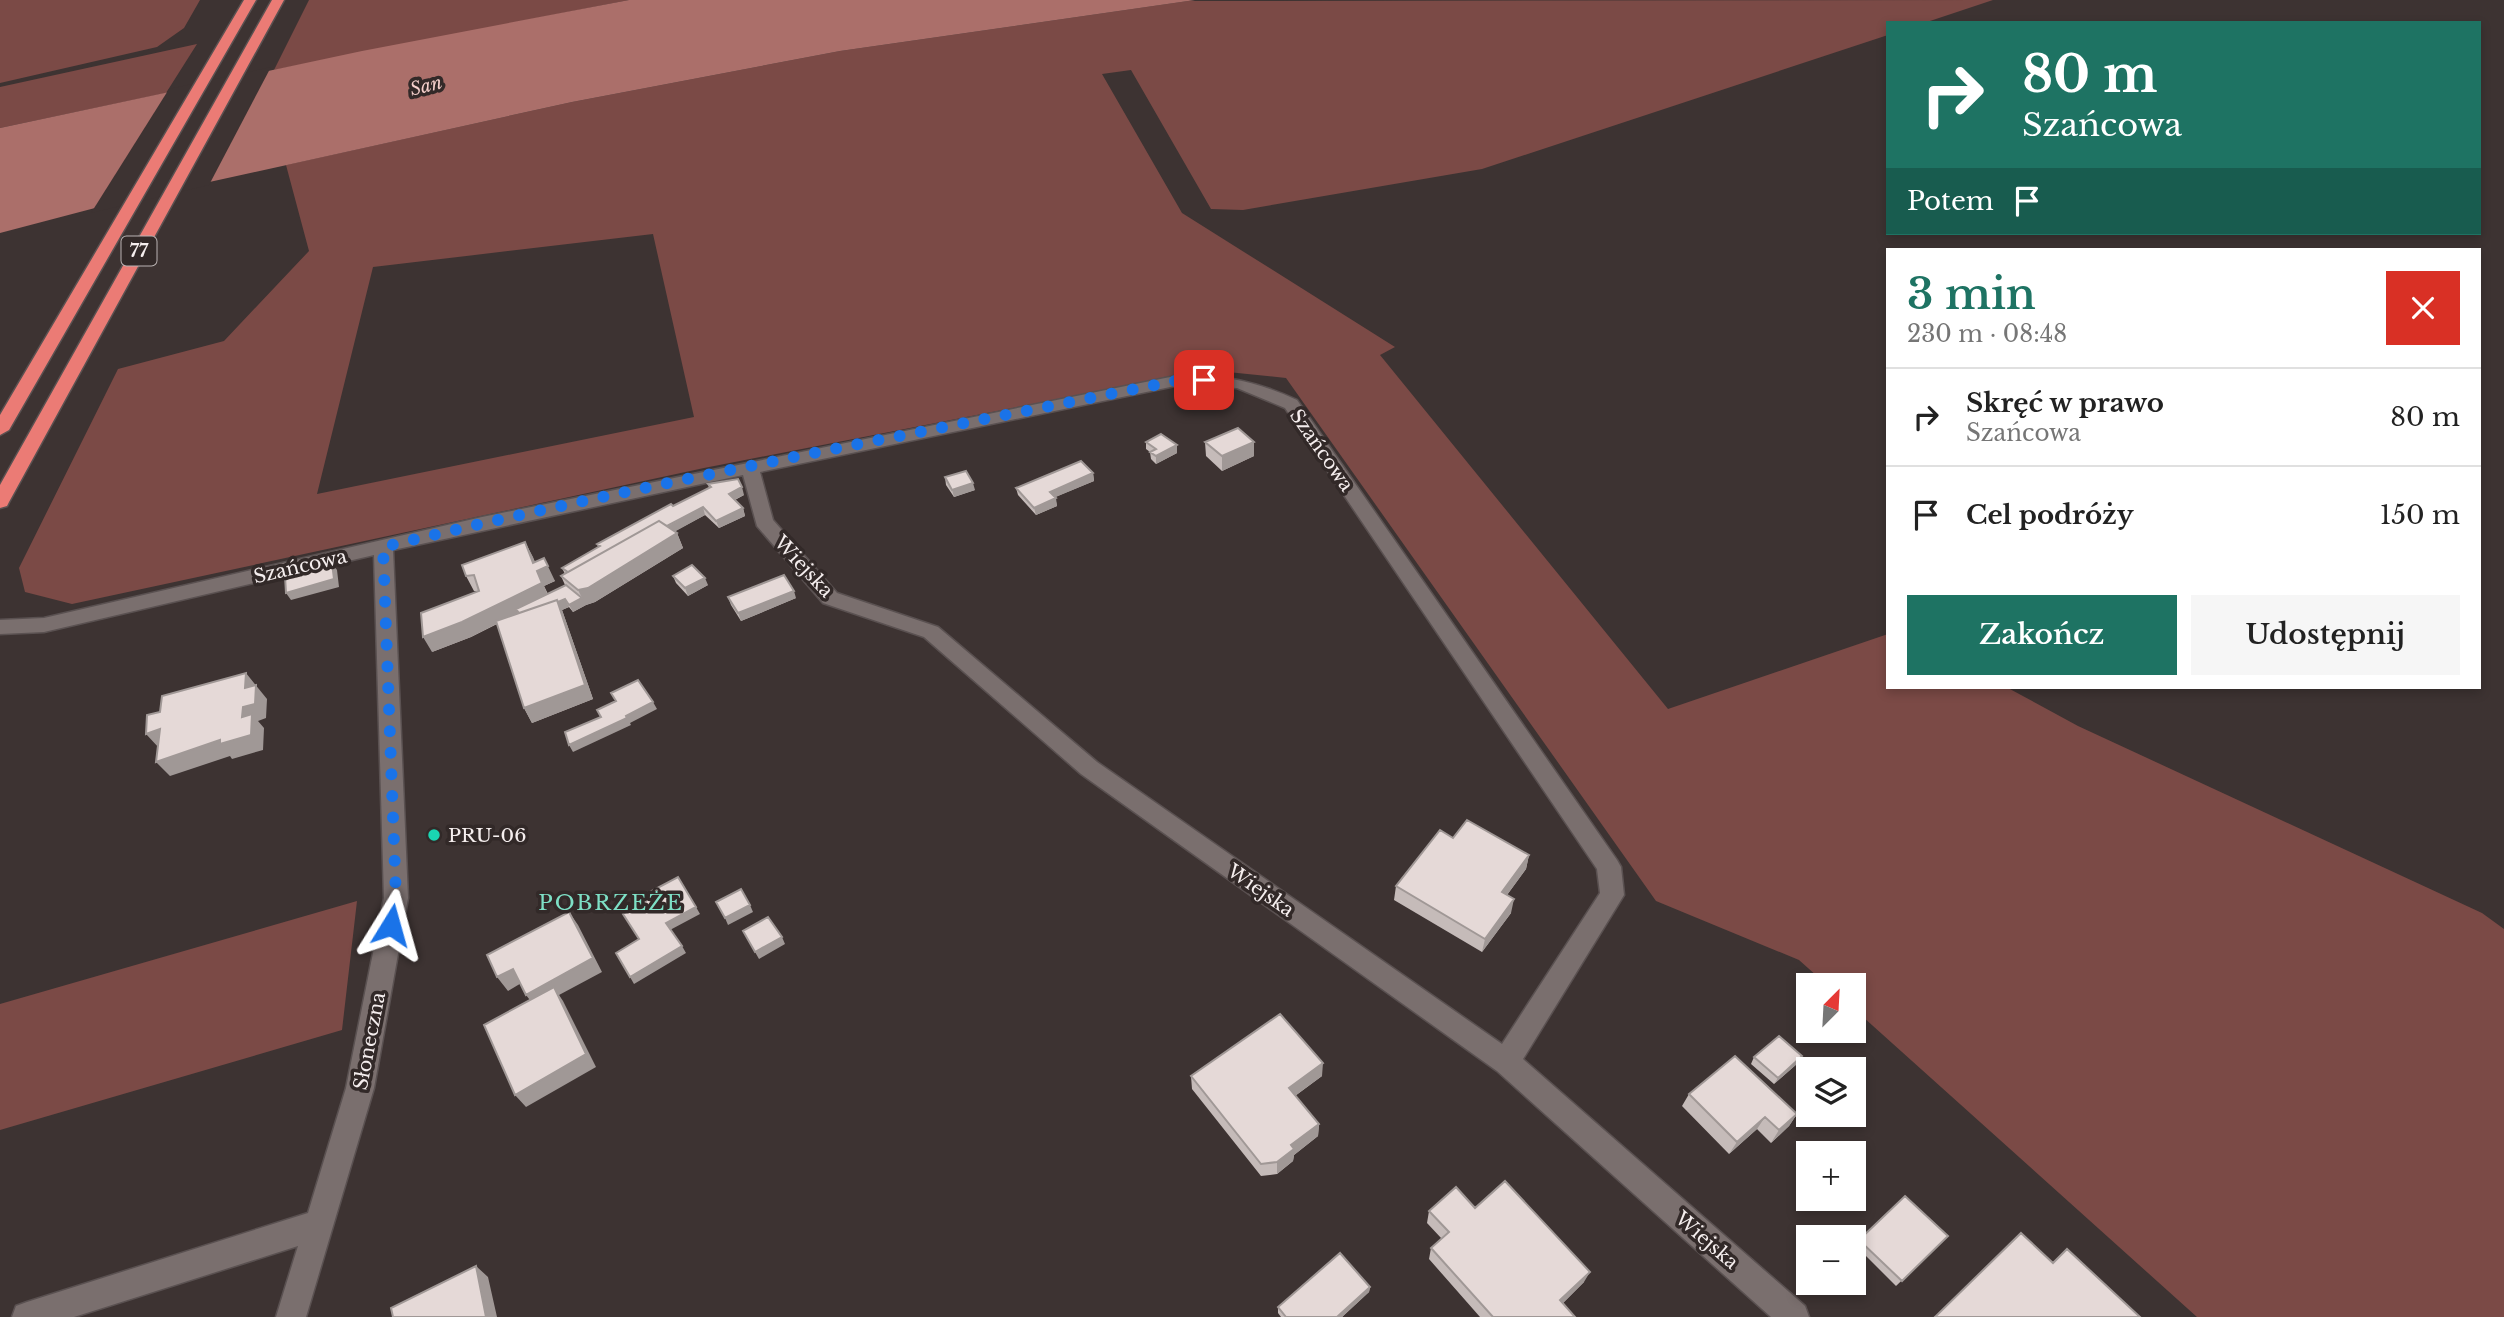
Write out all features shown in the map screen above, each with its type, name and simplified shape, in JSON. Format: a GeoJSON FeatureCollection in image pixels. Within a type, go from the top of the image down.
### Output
{"type":"FeatureCollection","features":[{"type":"Feature","properties":{"kind":"highway","name":"77"},"geometry":{"type":"LineString","coordinates":[[0,430],[250,0]]}},
{"type":"Feature","properties":{"kind":"highway","name":"77"},"geometry":{"type":"LineString","coordinates":[[0,502],[278,0]]}},
{"type":"Feature","properties":{"kind":"street","name":"Szańcowa"},"geometry":{"type":"LineString","coordinates":[[0,626],[44,625],[482,523],[1180,380],[1227,379],[1260,388],[1292,404],[1609,867],[1612,895],[1506,1062]]}},
{"type":"Feature","properties":{"kind":"street","name":"Wiejska"},"geometry":{"type":"LineString","coordinates":[[750,467],[764,522],[830,598],[931,632],[1089,768],[1506,1062],[1794,1317]]}},
{"type":"Feature","properties":{"kind":"street","name":"Słoneczna"},"geometry":{"type":"LineString","coordinates":[[291,1317],[360,1088],[396,898],[383,547]]}},
{"type":"Feature","properties":{"kind":"street"},"geometry":{"type":"LineString","coordinates":[[27,1317],[320,1224]]}},
{"type":"Feature","properties":{"kind":"shaded area"},"geometry":{"type":"Polygon","coordinates":[[[0,0],[200,0],[184,28],[157,47],[0,83],[0,0]]]}},
{"type":"Feature","properties":{"kind":"shaded area"},"geometry":{"type":"Polygon","coordinates":[[[309,0],[629,0],[274,70],[309,0]]]}},
{"type":"Feature","properties":{"kind":"shaded area"},"geometry":{"type":"Polygon","coordinates":[[[1993,0],[1930,21],[1886,21],[1886,36],[1482,169],[1243,210],[1211,209],[1131,70],[1102,74],[1182,213],[1395,347],[1380,355],[1668,709],[1886,635],[1886,689],[2010,689],[2078,726],[2482,913],[2504,929],[2504,1317],[2197,1317],[1866,1020],[1866,973],[1814,973],[1799,960],[1656,901],[1286,378],[1208,370],[704,468],[72,604],[25,592],[19,568],[118,369],[224,341],[309,251],[286,165],[572,102],[840,51],[1188,1],[1993,0]],[[653,234],[373,267],[317,494],[694,417],[653,234]]]}},
{"type":"Feature","properties":{"kind":"shaded area"},"geometry":{"type":"Polygon","coordinates":[[[197,44],[166,93],[0,128],[0,87],[197,44]]]}},
{"type":"Feature","properties":{"kind":"shaded area"},"geometry":{"type":"Polygon","coordinates":[[[357,901],[342,1030],[0,1130],[0,1004],[357,901]]]}},
{"type":"Feature","properties":{"kind":"water","name":"San"},"geometry":{"type":"Polygon","coordinates":[[[629,0],[1195,0],[840,51],[572,102],[114,203],[0,233],[0,128],[362,51],[629,0]]]}},
{"type":"Feature","properties":{"kind":"pier"},"geometry":{"type":"Polygon","coordinates":[[[271,67],[209,185],[91,213],[169,89],[271,67]]]}},
{"type":"Feature","properties":{"kind":"building"},"geometry":{"type":"Polygon","coordinates":[[[1238,428],[1254,442],[1222,456],[1205,442],[1238,428]]]}},
{"type":"Feature","properties":{"kind":"building"},"geometry":{"type":"Polygon","coordinates":[[[1161,434],[1177,445],[1156,456],[1150,452],[1156,449],[1146,442],[1161,434]]]}},
{"type":"Feature","properties":{"kind":"building"},"geometry":{"type":"Polygon","coordinates":[[[1081,461],[1093,473],[1050,492],[1056,498],[1034,508],[1016,488],[1081,461]]]}},
{"type":"Feature","properties":{"kind":"building"},"geometry":{"type":"Polygon","coordinates":[[[966,471],[973,483],[952,490],[945,477],[966,471]]]}},
{"type":"Feature","properties":{"kind":"building"},"geometry":{"type":"Polygon","coordinates":[[[738,479],[742,487],[729,494],[743,508],[716,521],[703,507],[667,526],[659,521],[568,572],[562,568],[600,546],[597,544],[671,504],[673,506],[711,487],[708,484],[738,479]]]}},
{"type":"Feature","properties":{"kind":"building"},"geometry":{"type":"Polygon","coordinates":[[[659,521],[677,533],[588,588],[578,590],[561,576],[659,521]]]}},
{"type":"Feature","properties":{"kind":"building"},"geometry":{"type":"Polygon","coordinates":[[[525,542],[533,563],[544,558],[548,566],[537,571],[542,583],[462,622],[423,637],[421,613],[479,591],[474,575],[466,576],[462,565],[525,542]]]}},
{"type":"Feature","properties":{"kind":"building"},"geometry":{"type":"Polygon","coordinates":[[[332,563],[334,579],[286,593],[285,576],[332,563]]]}},
{"type":"Feature","properties":{"kind":"building"},"geometry":{"type":"Polygon","coordinates":[[[692,565],[705,578],[685,588],[673,576],[692,565]]]}},
{"type":"Feature","properties":{"kind":"building"},"geometry":{"type":"Polygon","coordinates":[[[784,575],[794,591],[738,613],[728,597],[784,575]]]}},
{"type":"Feature","properties":{"kind":"building"},"geometry":{"type":"Polygon","coordinates":[[[566,585],[582,598],[569,605],[565,599],[519,613],[516,609],[566,585]]]}},
{"type":"Feature","properties":{"kind":"building"},"geometry":{"type":"Polygon","coordinates":[[[557,600],[585,685],[524,708],[496,621],[557,600]]]}},
{"type":"Feature","properties":{"kind":"building"},"geometry":{"type":"Polygon","coordinates":[[[246,673],[245,688],[256,685],[255,704],[243,707],[242,717],[252,714],[251,735],[220,744],[220,740],[156,762],[160,729],[146,734],[147,715],[160,712],[162,696],[246,673]]]}},
{"type":"Feature","properties":{"kind":"building"},"geometry":{"type":"Polygon","coordinates":[[[638,680],[653,702],[626,716],[627,718],[569,745],[565,732],[601,717],[597,710],[616,701],[611,693],[638,680]]]}},
{"type":"Feature","properties":{"kind":"building"},"geometry":{"type":"Polygon","coordinates":[[[1467,820],[1529,855],[1502,892],[1514,899],[1485,939],[1396,886],[1440,830],[1453,838],[1467,820]]]}},
{"type":"Feature","properties":{"kind":"building"},"geometry":{"type":"Polygon","coordinates":[[[678,877],[696,907],[666,923],[682,946],[630,977],[616,953],[639,939],[623,914],[646,901],[644,895],[678,877]]]}},
{"type":"Feature","properties":{"kind":"building"},"geometry":{"type":"Polygon","coordinates":[[[741,889],[750,905],[725,918],[716,902],[741,889]]]}},
{"type":"Feature","properties":{"kind":"building"},"geometry":{"type":"Polygon","coordinates":[[[569,912],[593,958],[526,995],[513,969],[497,977],[487,955],[569,912]]]}},
{"type":"Feature","properties":{"kind":"building"},"geometry":{"type":"Polygon","coordinates":[[[768,917],[782,937],[755,952],[743,931],[768,917]]]}},
{"type":"Feature","properties":{"kind":"building"},"geometry":{"type":"Polygon","coordinates":[[[554,987],[586,1054],[515,1095],[484,1025],[554,987]]]}},
{"type":"Feature","properties":{"kind":"building"},"geometry":{"type":"Polygon","coordinates":[[[1280,1014],[1323,1063],[1289,1088],[1319,1124],[1291,1145],[1294,1149],[1277,1162],[1261,1164],[1191,1076],[1280,1014]]]}},
{"type":"Feature","properties":{"kind":"building"},"geometry":{"type":"Polygon","coordinates":[[[1779,1036],[1802,1056],[1796,1057],[1796,1062],[1778,1078],[1754,1057],[1779,1036]]]}},
{"type":"Feature","properties":{"kind":"building"},"geometry":{"type":"Polygon","coordinates":[[[1735,1056],[1796,1115],[1779,1130],[1765,1117],[1737,1142],[1689,1094],[1735,1056]]]}},
{"type":"Feature","properties":{"kind":"building"},"geometry":{"type":"Polygon","coordinates":[[[1505,1181],[1590,1272],[1560,1300],[1575,1317],[1493,1317],[1431,1248],[1449,1232],[1429,1211],[1456,1187],[1475,1208],[1505,1181]]]}},
{"type":"Feature","properties":{"kind":"building"},"geometry":{"type":"Polygon","coordinates":[[[1905,1196],[1948,1236],[1902,1281],[1866,1247],[1866,1233],[1905,1196]]]}},
{"type":"Feature","properties":{"kind":"building"},"geometry":{"type":"Polygon","coordinates":[[[2021,1233],[2053,1263],[2067,1249],[2140,1317],[1935,1317],[2021,1233]]]}},
{"type":"Feature","properties":{"kind":"building"},"geometry":{"type":"Polygon","coordinates":[[[1340,1253],[1370,1287],[1337,1317],[1286,1317],[1278,1307],[1340,1253]]]}},
{"type":"Feature","properties":{"kind":"building"},"geometry":{"type":"Polygon","coordinates":[[[476,1266],[486,1317],[393,1317],[391,1308],[476,1266]]]}},
{"type":"Feature","properties":{"kind":"place","name":"PRU-06"},"geometry":{"type":"Point","coordinates":[434,835]}},
{"type":"Feature","properties":{"kind":"district","name":"POBRZEŻE"},"geometry":{"type":"Point","coordinates":[611,903]}},
{"type":"Feature","properties":{"kind":"route"},"geometry":{"type":"LineString","coordinates":[[391,925],[396,898],[383,547],[482,523],[750,467],[1180,380],[1204,380]]}}]}
